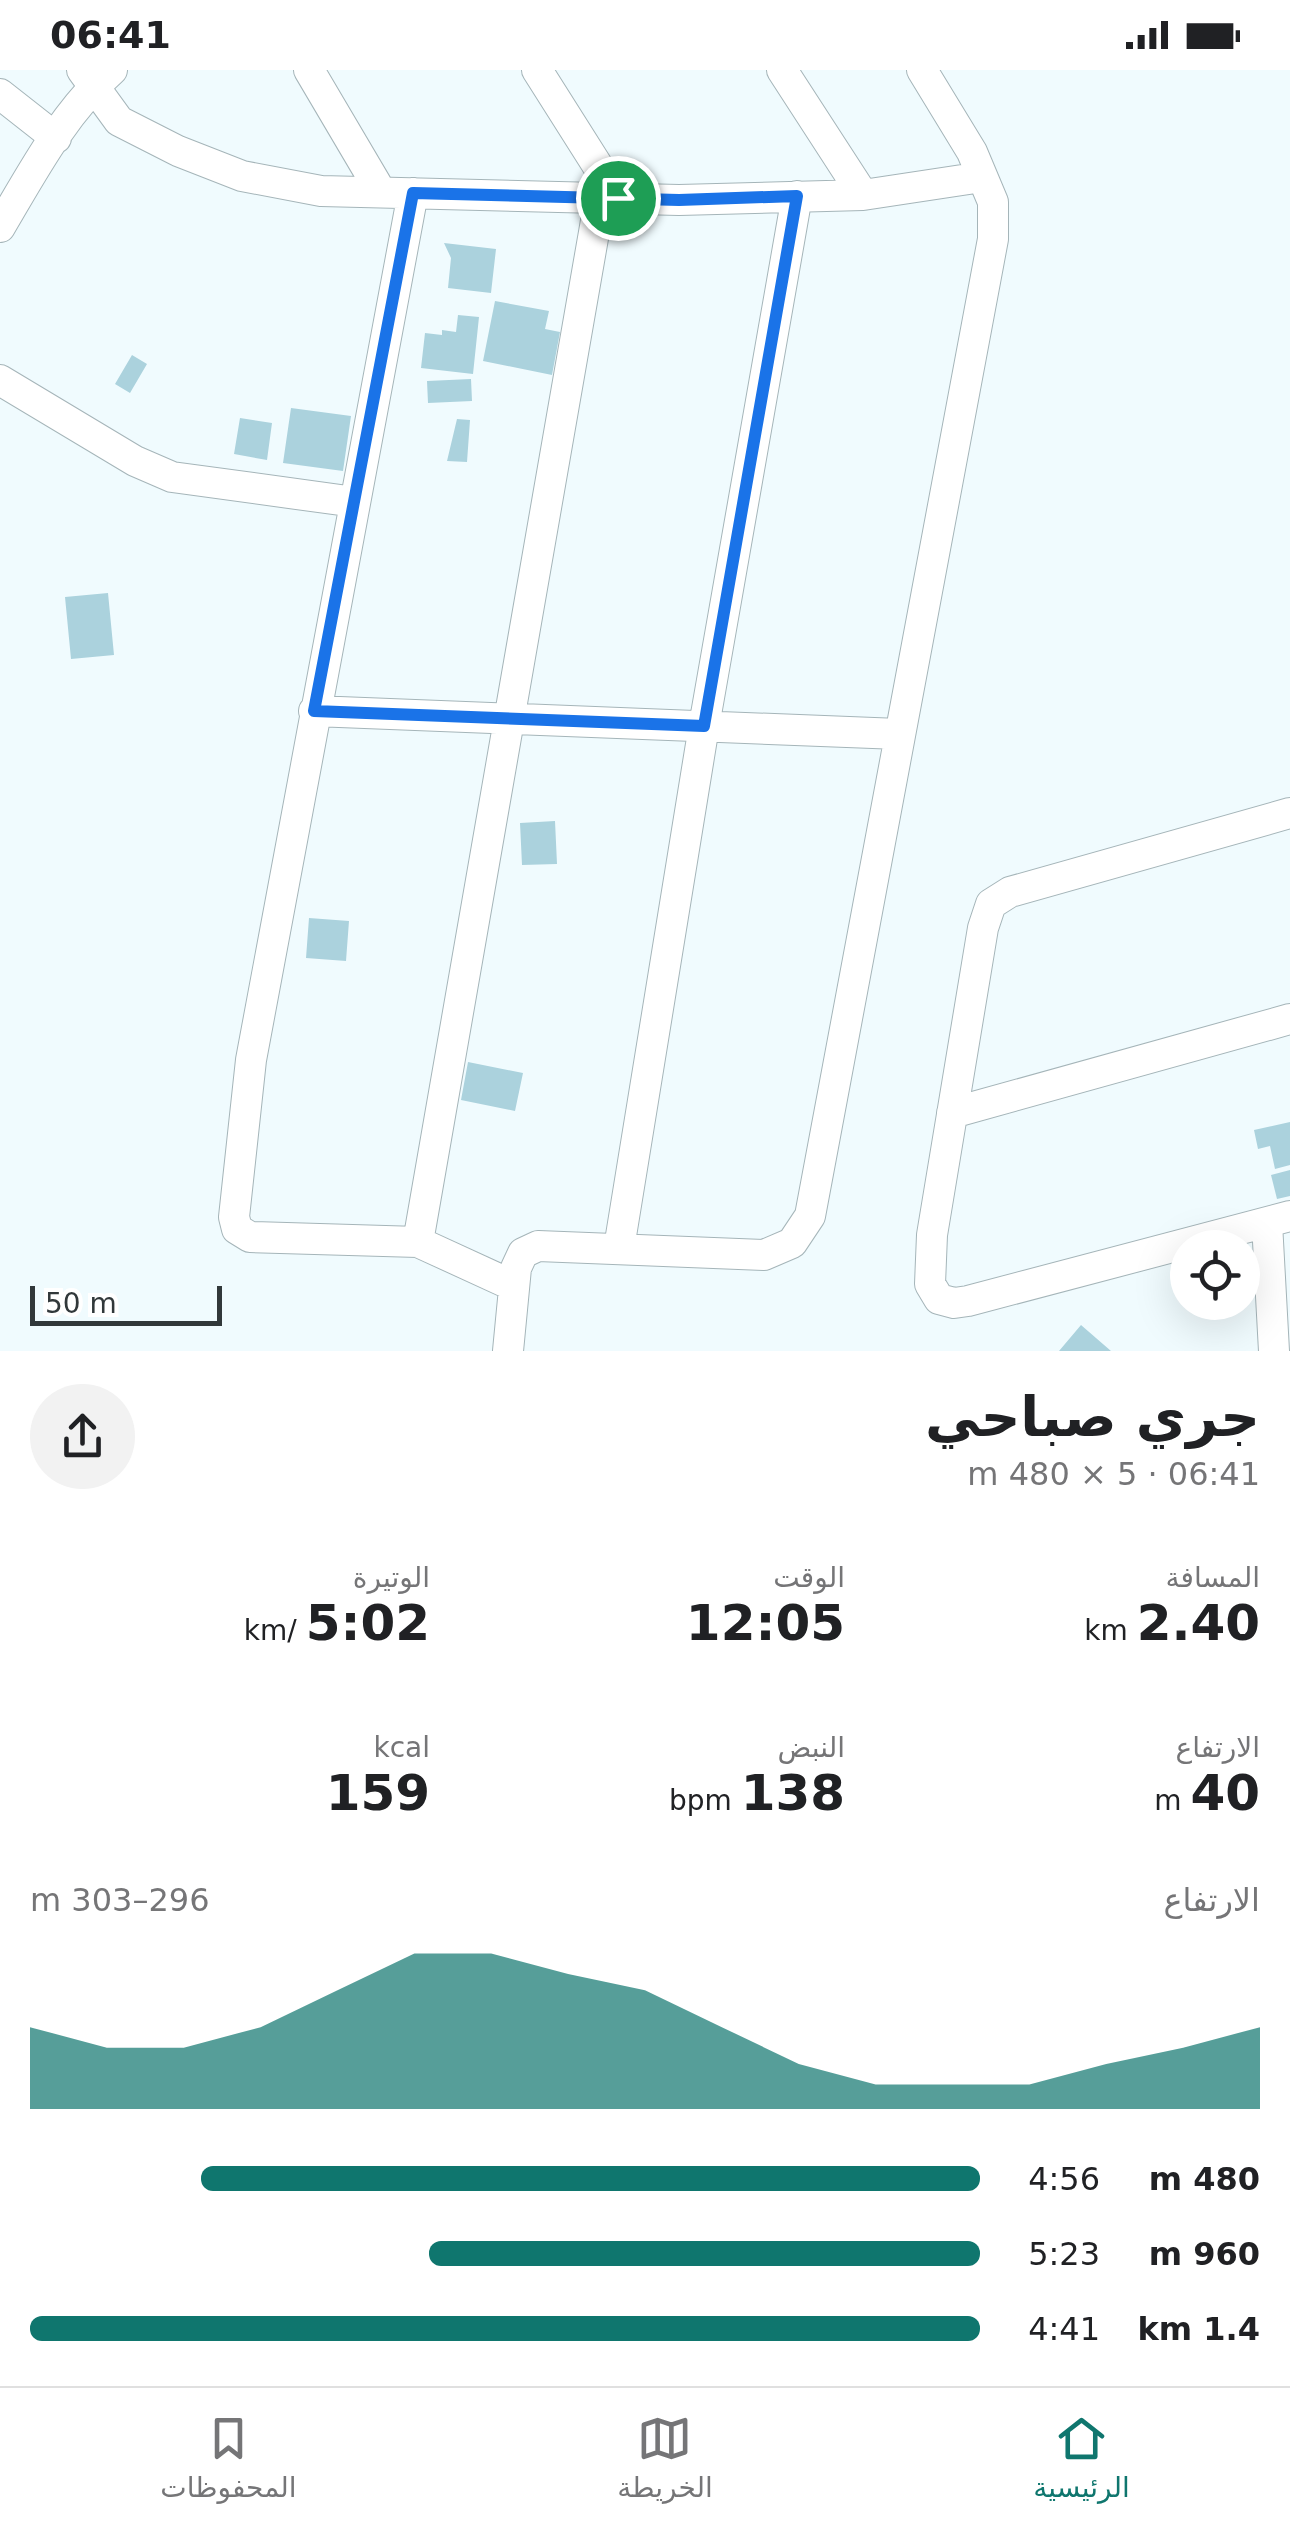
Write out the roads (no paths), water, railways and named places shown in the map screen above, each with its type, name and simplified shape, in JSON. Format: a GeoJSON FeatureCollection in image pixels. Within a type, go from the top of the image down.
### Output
{"type":"FeatureCollection","features":[{"type":"Feature","properties":{"kind":"street"},"geometry":{"type":"LineString","coordinates":[[309,70],[381,192]]}},
{"type":"Feature","properties":{"kind":"street"},"geometry":{"type":"LineString","coordinates":[[418,1242],[609,198],[537,70]]}},
{"type":"Feature","properties":{"kind":"street"},"geometry":{"type":"LineString","coordinates":[[782,70],[863,196]]}},
{"type":"Feature","properties":{"kind":"street"},"geometry":{"type":"LineString","coordinates":[[508,1351],[516,1268],[523,1253],[538,1246],[764,1255],[792,1243],[810,1216],[993,239],[993,202],[972,152],[922,70]]}},
{"type":"Feature","properties":{"kind":"street"},"geometry":{"type":"LineString","coordinates":[[0,227],[96,76],[119,120],[178,151],[242,176],[321,190],[609,198],[863,196],[982,176]]}},
{"type":"Feature","properties":{"kind":"street"},"geometry":{"type":"LineString","coordinates":[[0,94],[56,138]]}},
{"type":"Feature","properties":{"kind":"street"},"geometry":{"type":"LineString","coordinates":[[413,193],[251,1060],[234,1217],[237,1228],[250,1237],[418,1242],[514,1286]]}},
{"type":"Feature","properties":{"kind":"street"},"geometry":{"type":"LineString","coordinates":[[619,1248],[704,726],[797,196]]}},
{"type":"Feature","properties":{"kind":"street"},"geometry":{"type":"LineString","coordinates":[[0,380],[172,477],[354,502]]}},
{"type":"Feature","properties":{"kind":"street"},"geometry":{"type":"LineString","coordinates":[[314,711],[899,734]]}},
{"type":"Feature","properties":{"kind":"street"},"geometry":{"type":"LineString","coordinates":[[1274,1351],[1278,1220],[968,1301],[939,1299],[930,1284],[932,1234],[983,928],[991,904],[1010,892],[1290,814]]}},
{"type":"Feature","properties":{"kind":"street"},"geometry":{"type":"LineString","coordinates":[[952,1112],[1290,1020]]}}]}
